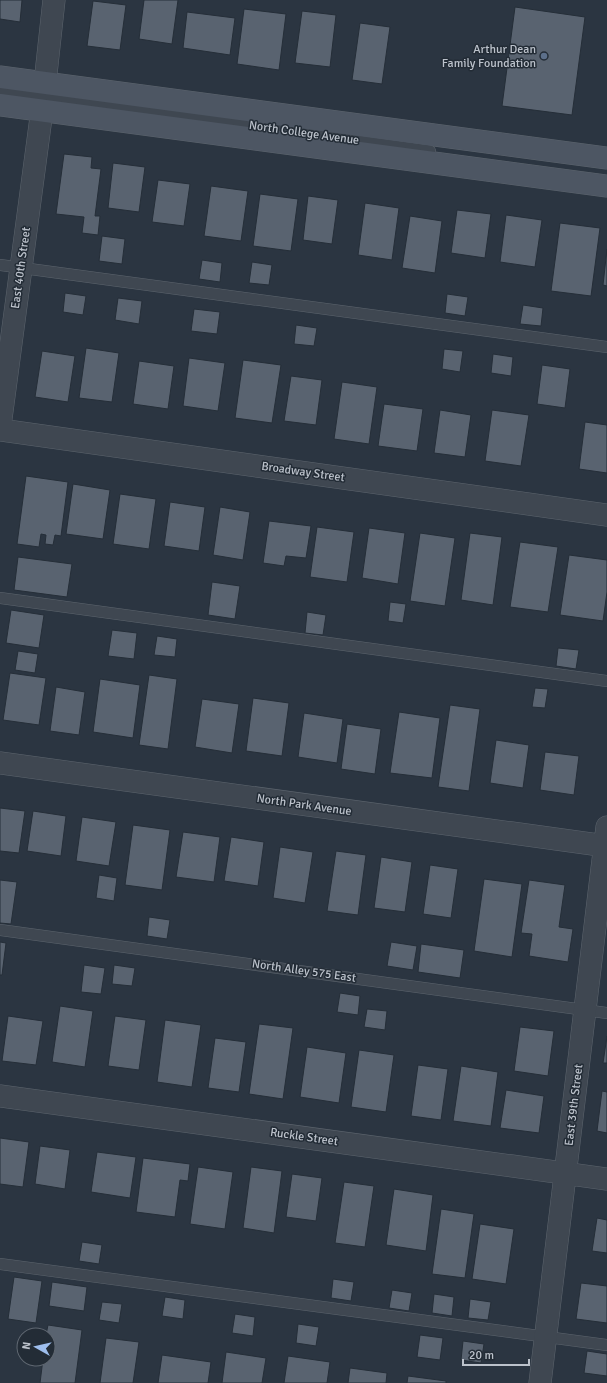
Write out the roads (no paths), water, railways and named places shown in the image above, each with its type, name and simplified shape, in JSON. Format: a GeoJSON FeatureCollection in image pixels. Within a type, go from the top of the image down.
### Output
{"type":"FeatureCollection","features":[{"type":"Feature","properties":{"kind":"main road","name":"North College Avenue"},"geometry":{"type":"LineString","coordinates":[[0,77],[607,158]]}},
{"type":"Feature","properties":{"kind":"main road","name":"North College Avenue"},"geometry":{"type":"LineString","coordinates":[[0,105],[607,186]]}},
{"type":"Feature","properties":{"kind":"street"},"geometry":{"type":"LineString","coordinates":[[45,83],[54,0]]}},
{"type":"Feature","properties":{"kind":"street","name":"East 40th Street"},"geometry":{"type":"LineString","coordinates":[[0,426],[10,267],[42,110]]}},
{"type":"Feature","properties":{"kind":"street","name":"Broadway Street"},"geometry":{"type":"LineString","coordinates":[[0,430],[607,515]]}},
{"type":"Feature","properties":{"kind":"street","name":"North Park Avenue"},"geometry":{"type":"LineString","coordinates":[[0,763],[606,840]]}},
{"type":"Feature","properties":{"kind":"street","name":"East 39th Street"},"geometry":{"type":"LineString","coordinates":[[540,1383],[606,840]]}},
{"type":"Feature","properties":{"kind":"street","name":"Ruckle Street"},"geometry":{"type":"LineString","coordinates":[[0,1096],[607,1179]]}},
{"type":"Feature","properties":{"kind":"lane","name":"North College Avenue"},"geometry":{"type":"LineString","coordinates":[[0,91],[607,177]]}},
{"type":"Feature","properties":{"kind":"lane"},"geometry":{"type":"LineString","coordinates":[[10,267],[607,347]]}},
{"type":"Feature","properties":{"kind":"lane"},"geometry":{"type":"LineString","coordinates":[[0,598],[607,681]]}},
{"type":"Feature","properties":{"kind":"lane","name":"North Alley 575 East"},"geometry":{"type":"LineString","coordinates":[[0,930],[607,1013]]}},
{"type":"Feature","properties":{"kind":"lane"},"geometry":{"type":"LineString","coordinates":[[0,1264],[607,1345]]}},
{"type":"Feature","properties":{"kind":"place","name":"Arthur Dean Family Foundation"},"geometry":{"type":"Point","coordinates":[544,56]}}]}
